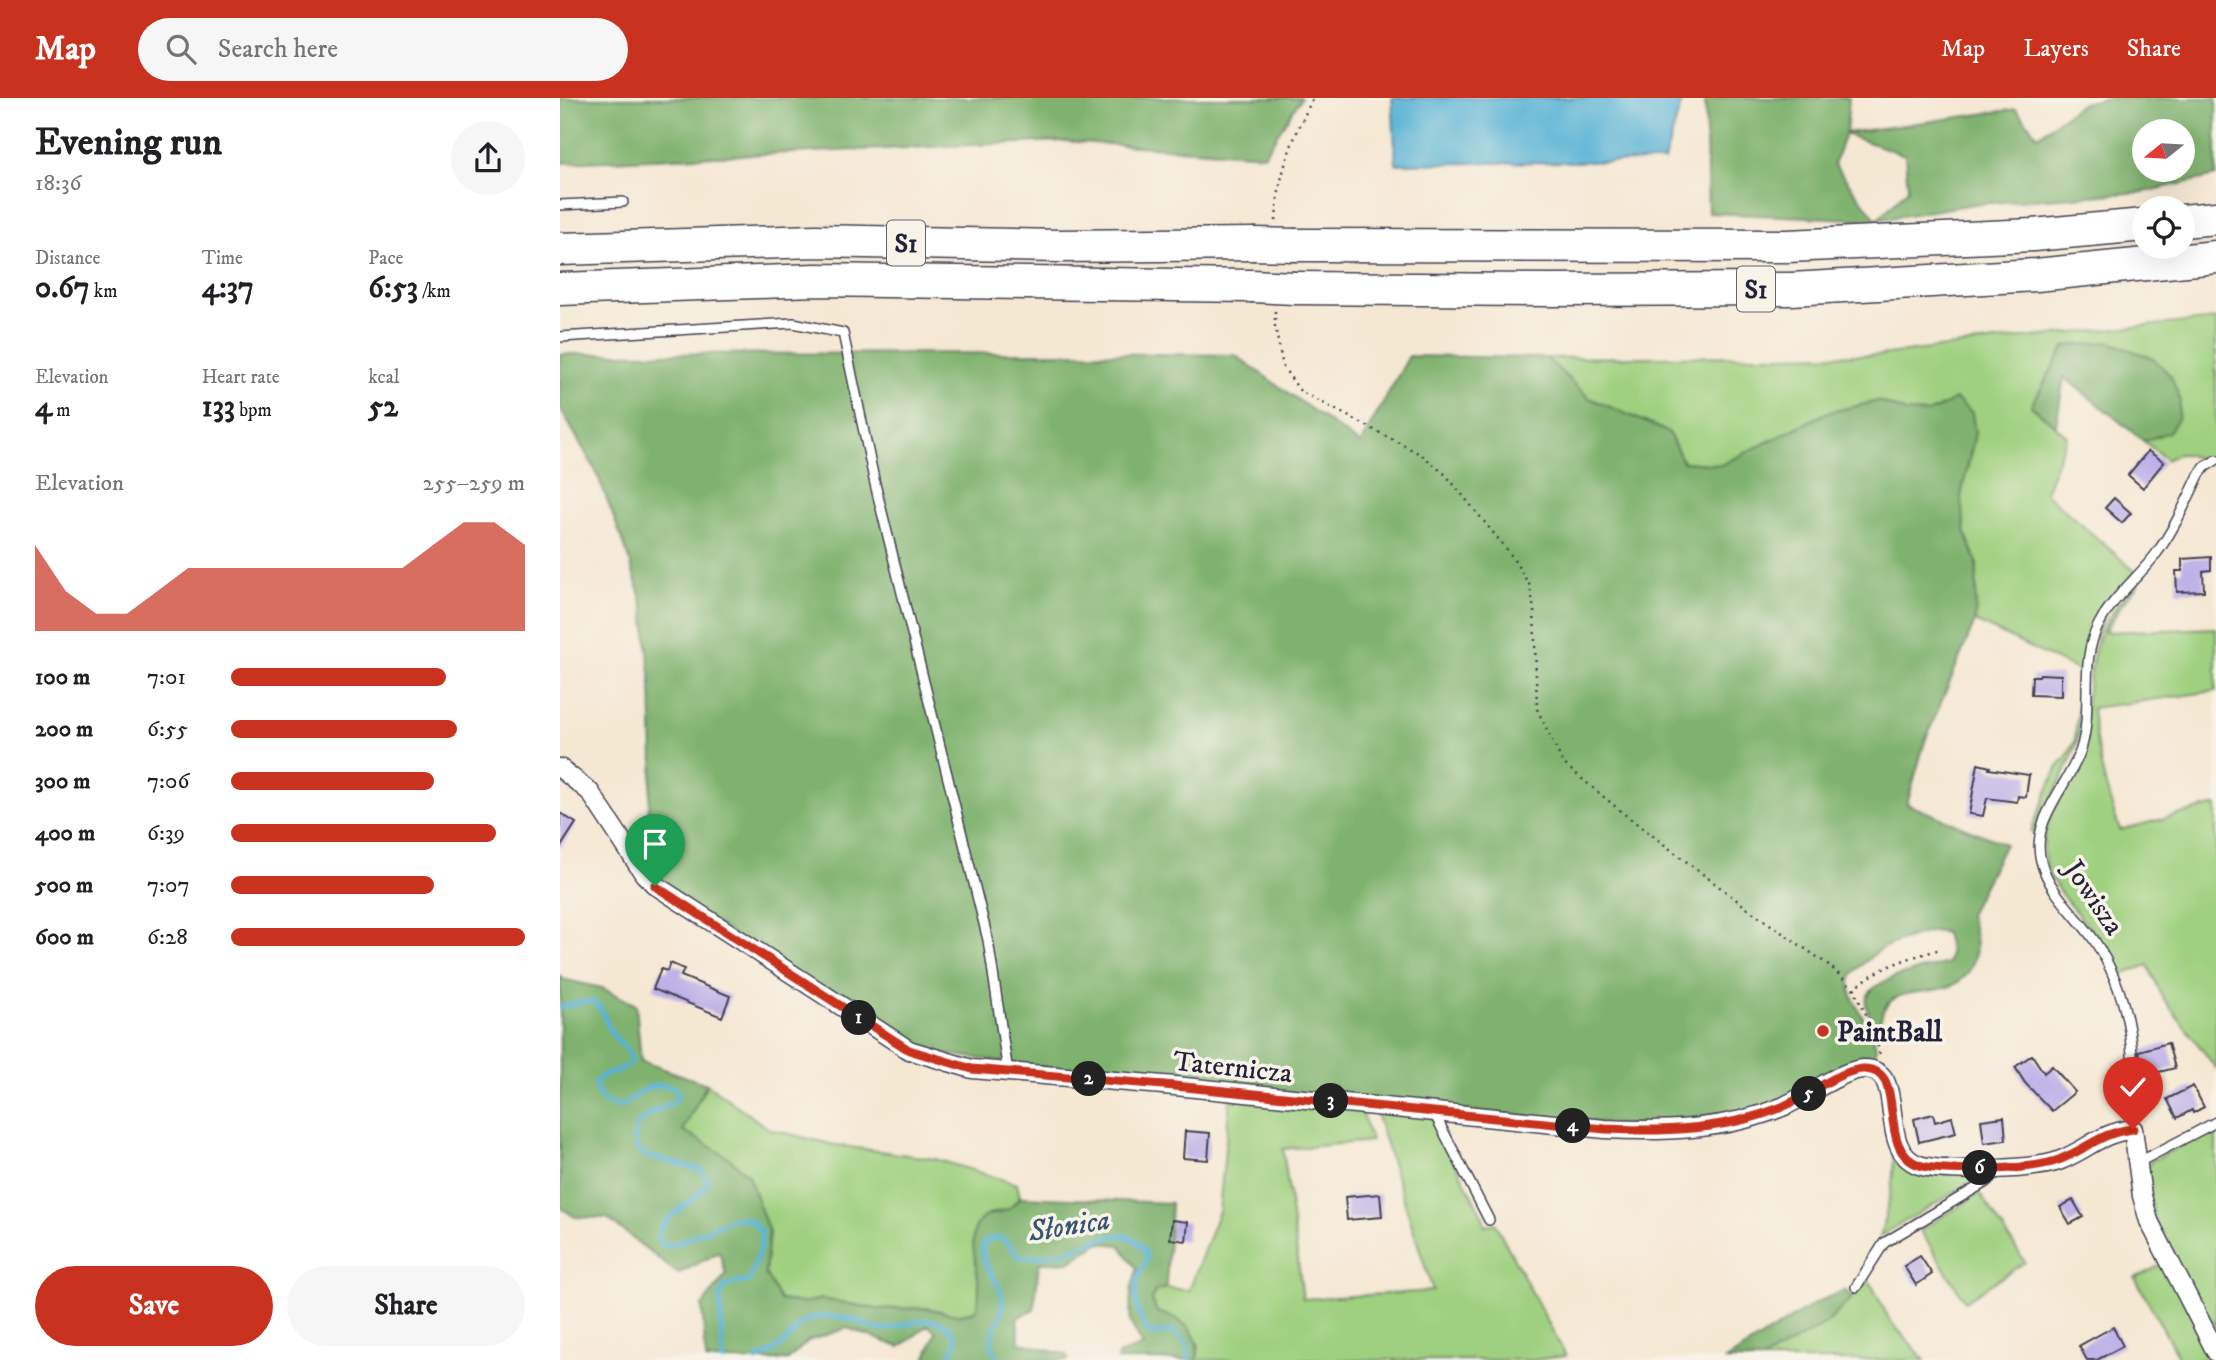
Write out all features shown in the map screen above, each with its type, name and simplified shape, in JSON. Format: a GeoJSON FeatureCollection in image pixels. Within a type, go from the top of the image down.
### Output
{"type":"FeatureCollection","features":[{"type":"Feature","properties":{"kind":"highway"},"geometry":{"type":"LineString","coordinates":[[2195,220],[2216,218]]}},
{"type":"Feature","properties":{"kind":"highway","name":"S1"},"geometry":{"type":"LineString","coordinates":[[560,249],[815,241],[1060,246],[1275,240],[1787,246],[2033,235],[2132,226]]}},
{"type":"Feature","properties":{"kind":"highway","name":"S1"},"geometry":{"type":"LineString","coordinates":[[560,289],[815,280],[1274,291],[1791,289],[2036,275],[2216,257]]}},
{"type":"Feature","properties":{"kind":"street","name":"Taternicza"},"geometry":{"type":"LineString","coordinates":[[560,768],[590,792],[644,874],[665,892],[909,1050],[972,1069],[1605,1129],[1662,1131],[1756,1116],[1783,1107],[1860,1070],[1877,1073]]}},
{"type":"Feature","properties":{"kind":"street"},"geometry":{"type":"LineString","coordinates":[[1877,1073],[1882,1076],[1888,1088],[1896,1142],[1909,1160],[1924,1166],[2001,1168],[2049,1164],[2111,1132],[2133,1129]]}},
{"type":"Feature","properties":{"kind":"street","name":"Jowisza"},"geometry":{"type":"LineString","coordinates":[[2133,1129],[2149,1222],[2216,1352]]}},
{"type":"Feature","properties":{"kind":"lane"},"geometry":{"type":"LineString","coordinates":[[560,205],[623,202]]}},
{"type":"Feature","properties":{"kind":"lane"},"geometry":{"type":"LineString","coordinates":[[560,337],[793,323],[843,333],[875,484],[988,940],[1008,1072]]}},
{"type":"Feature","properties":{"kind":"lane","name":"Jowisza"},"geometry":{"type":"LineString","coordinates":[[2133,1129],[2135,1076],[2129,1024],[2113,973],[2089,933],[2057,895],[2045,873],[2040,859],[2040,834],[2052,804],[2081,749],[2087,707],[2087,659],[2100,622],[2167,538],[2199,475],[2216,460]]}},
{"type":"Feature","properties":{"kind":"lane"},"geometry":{"type":"LineString","coordinates":[[1433,1112],[1489,1220]]}},
{"type":"Feature","properties":{"kind":"lane"},"geometry":{"type":"LineString","coordinates":[[2137,1163],[2216,1122]]}},
{"type":"Feature","properties":{"kind":"lane"},"geometry":{"type":"LineString","coordinates":[[1856,1287],[1884,1243],[1986,1182],[2001,1168]]}},
{"type":"Feature","properties":{"kind":"path"},"geometry":{"type":"LineString","coordinates":[[1275,240],[1277,193],[1283,163],[1312,98]]}},
{"type":"Feature","properties":{"kind":"path"},"geometry":{"type":"LineString","coordinates":[[1274,291],[1275,326],[1283,367],[1300,391],[1422,455],[1446,475],[1509,552],[1530,586],[1534,610],[1536,709],[1563,763],[1623,813],[1751,911],[1830,966],[1854,989],[1875,1033],[1880,1051],[1877,1073]]}},
{"type":"Feature","properties":{"kind":"path"},"geometry":{"type":"LineString","coordinates":[[1854,989],[1881,968],[1941,949]]}},
{"type":"Feature","properties":{"kind":"green space"},"geometry":{"type":"Polygon","coordinates":[[[560,98],[1301,98],[1264,155],[1063,141],[560,163],[560,98]]]}},
{"type":"Feature","properties":{"kind":"green space"},"geometry":{"type":"Polygon","coordinates":[[[1705,98],[1849,98],[1846,133],[2016,109],[2038,136],[2082,103],[2108,98],[2216,98],[2216,176],[2195,181],[2195,119],[2132,119],[2132,182],[2189,182],[2144,192],[1974,204],[1877,220],[1708,213],[1705,98]],[[1845,134],[1834,164],[1877,220],[1908,189],[1905,155],[1845,134]]]}},
{"type":"Feature","properties":{"kind":"green space"},"geometry":{"type":"Polygon","coordinates":[[[2216,319],[2216,455],[2204,462],[2181,454],[2167,460],[2144,441],[2171,428],[2177,418],[2180,400],[2065,346],[2031,406],[2067,436],[2045,493],[2136,572],[2110,602],[2081,672],[1975,621],[1977,563],[1965,531],[1961,496],[1975,432],[1928,413],[1906,412],[1878,401],[1826,413],[1721,465],[1683,462],[1668,432],[1589,398],[1546,358],[1880,355],[2216,319]]]}},
{"type":"Feature","properties":{"kind":"green space"},"geometry":{"type":"Polygon","coordinates":[[[2109,342],[2153,358],[2171,376],[2180,400],[2178,419],[2169,432],[2144,441],[2064,377],[2056,426],[2031,406],[2065,346],[2109,342]]]}},
{"type":"Feature","properties":{"kind":"green space"},"geometry":{"type":"Polygon","coordinates":[[[560,354],[1235,355],[1360,444],[1409,356],[1546,358],[1589,398],[1668,432],[1683,462],[1721,465],[1826,413],[1878,401],[1906,412],[1928,413],[1956,399],[1972,413],[1975,433],[1961,496],[1965,531],[1977,563],[1975,621],[1925,741],[1907,804],[2005,844],[1969,914],[1976,943],[1975,957],[1969,971],[1960,981],[1949,987],[1901,995],[1891,1000],[1884,1009],[1878,1030],[1866,1005],[1868,995],[1875,987],[1898,976],[1948,963],[1950,952],[1945,933],[1934,931],[1887,946],[1869,958],[1851,978],[1853,998],[1875,1043],[1876,1054],[1872,1064],[1781,1103],[1663,1128],[1176,1085],[909,1049],[697,911],[643,866],[653,763],[651,684],[644,609],[628,555],[596,471],[560,408],[560,354]]]}},
{"type":"Feature","properties":{"kind":"green space"},"geometry":{"type":"Polygon","coordinates":[[[2135,583],[2138,585],[2121,605],[2105,632],[2216,628],[2216,691],[2092,708],[2102,770],[2120,830],[2216,805],[2216,1068],[2163,998],[2148,965],[2121,975],[2101,943],[2050,876],[2043,850],[2044,837],[2053,811],[2081,757],[2089,679],[2096,646],[2110,616],[2135,583]]]}},
{"type":"Feature","properties":{"kind":"green space"},"geometry":{"type":"Polygon","coordinates":[[[2080,684],[2083,709],[2075,748],[2034,833],[2031,831],[2057,768],[2075,741],[2080,684]]]}},
{"type":"Feature","properties":{"kind":"green space"},"geometry":{"type":"Polygon","coordinates":[[[560,975],[562,979],[602,988],[636,1005],[641,1061],[707,1084],[683,1130],[729,1158],[748,1175],[769,1232],[765,1273],[780,1300],[803,1303],[822,1299],[877,1309],[927,1308],[956,1315],[975,1311],[979,1289],[974,1232],[981,1219],[1008,1209],[1020,1197],[1171,1203],[1166,1288],[1155,1291],[1152,1300],[1157,1312],[1182,1323],[1193,1333],[1197,1360],[1117,1360],[1118,1355],[1143,1346],[1130,1322],[1131,1290],[1137,1269],[1120,1245],[1099,1243],[1069,1262],[1039,1263],[1034,1309],[1017,1318],[1019,1342],[1067,1355],[1068,1360],[925,1360],[936,1332],[928,1325],[900,1347],[847,1328],[808,1341],[788,1360],[706,1360],[702,1306],[726,1274],[719,1252],[678,1274],[607,1218],[575,1217],[560,1207],[560,975]]]}},
{"type":"Feature","properties":{"kind":"green space"},"geometry":{"type":"Polygon","coordinates":[[[707,1084],[769,1129],[835,1145],[936,1159],[1017,1184],[1020,1197],[1009,1209],[988,1214],[979,1273],[980,1299],[975,1311],[956,1315],[927,1308],[877,1309],[822,1299],[803,1303],[780,1300],[765,1273],[769,1232],[683,1130],[707,1084]]]}},
{"type":"Feature","properties":{"kind":"green space"},"geometry":{"type":"Polygon","coordinates":[[[1230,1099],[1361,1108],[1371,1141],[1283,1149],[1303,1299],[1433,1291],[1375,1110],[1431,1116],[1483,1217],[1484,1226],[1495,1223],[1566,1356],[1534,1360],[1197,1360],[1199,1345],[1178,1319],[1156,1312],[1152,1300],[1155,1291],[1166,1288],[1189,1290],[1219,1211],[1230,1099]]]}},
{"type":"Feature","properties":{"kind":"green space"},"geometry":{"type":"Polygon","coordinates":[[[2216,1128],[2216,1329],[2214,1323],[2204,1316],[2156,1228],[2146,1171],[2151,1161],[2216,1128]]]}},
{"type":"Feature","properties":{"kind":"green space"},"geometry":{"type":"Polygon","coordinates":[[[1892,1140],[1898,1155],[1973,1174],[1974,1181],[1880,1236],[1893,1177],[1892,1140]]]}},
{"type":"Feature","properties":{"kind":"green space"},"geometry":{"type":"Polygon","coordinates":[[[1980,1194],[2025,1262],[1965,1301],[1920,1230],[1980,1194]]]}},
{"type":"Feature","properties":{"kind":"green space"},"geometry":{"type":"Polygon","coordinates":[[[2165,1263],[2216,1360],[2180,1360],[2135,1278],[2165,1263]]]}},
{"type":"Feature","properties":{"kind":"green space"},"geometry":{"type":"Polygon","coordinates":[[[1869,1280],[1890,1321],[1925,1360],[1762,1360],[1827,1323],[1869,1280]]]}},
{"type":"Feature","properties":{"kind":"green space"},"geometry":{"type":"Polygon","coordinates":[[[1845,1290],[1852,1298],[1827,1323],[1762,1360],[1726,1360],[1817,1302],[1845,1290]]]}},
{"type":"Feature","properties":{"kind":"water"},"geometry":{"type":"Polygon","coordinates":[[[1392,98],[1683,98],[1664,161],[1396,164],[1392,98]]]}},
{"type":"Feature","properties":{"kind":"building"},"geometry":{"type":"Polygon","coordinates":[[[2148,451],[2164,462],[2143,488],[2128,475],[2148,451]]]}},
{"type":"Feature","properties":{"kind":"building"},"geometry":{"type":"Polygon","coordinates":[[[2114,498],[2131,513],[2122,523],[2105,508],[2114,498]]]}},
{"type":"Feature","properties":{"kind":"building"},"geometry":{"type":"Polygon","coordinates":[[[2211,557],[2211,570],[2203,571],[2204,591],[2177,592],[2176,571],[2182,571],[2182,559],[2211,557]]]}},
{"type":"Feature","properties":{"kind":"building"},"geometry":{"type":"Polygon","coordinates":[[[2061,675],[2061,696],[2031,695],[2032,676],[2061,675]]]}},
{"type":"Feature","properties":{"kind":"building"},"geometry":{"type":"Polygon","coordinates":[[[1978,764],[1990,767],[1989,769],[2029,775],[2026,797],[2018,796],[2017,802],[1987,798],[1983,816],[1969,814],[1978,764]]]}},
{"type":"Feature","properties":{"kind":"building"},"geometry":{"type":"Polygon","coordinates":[[[560,813],[576,823],[560,848],[560,813]]]}},
{"type":"Feature","properties":{"kind":"building"},"geometry":{"type":"Polygon","coordinates":[[[670,963],[684,969],[681,976],[730,996],[722,1017],[653,989],[661,969],[667,971],[670,963]]]}},
{"type":"Feature","properties":{"kind":"building"},"geometry":{"type":"Polygon","coordinates":[[[2168,1043],[2175,1068],[2155,1073],[2154,1102],[2148,1102],[2139,1051],[2168,1043]]]}},
{"type":"Feature","properties":{"kind":"building"},"geometry":{"type":"Polygon","coordinates":[[[2032,1055],[2044,1073],[2052,1066],[2075,1092],[2052,1111],[2025,1083],[2015,1067],[2032,1055]]]}},
{"type":"Feature","properties":{"kind":"building"},"geometry":{"type":"Polygon","coordinates":[[[2193,1086],[2204,1107],[2177,1118],[2167,1099],[2193,1086]]]}},
{"type":"Feature","properties":{"kind":"building"},"geometry":{"type":"Polygon","coordinates":[[[1933,1114],[1935,1122],[1952,1117],[1956,1133],[1919,1142],[1914,1119],[1933,1114]]]}},
{"type":"Feature","properties":{"kind":"building"},"geometry":{"type":"Polygon","coordinates":[[[2004,1117],[2006,1140],[1984,1143],[1981,1120],[2004,1117]]]}},
{"type":"Feature","properties":{"kind":"building"},"geometry":{"type":"Polygon","coordinates":[[[1185,1131],[1210,1133],[1208,1160],[1183,1158],[1185,1131]]]}},
{"type":"Feature","properties":{"kind":"building"},"geometry":{"type":"Polygon","coordinates":[[[1380,1194],[1382,1217],[1347,1220],[1345,1197],[1380,1194]]]}},
{"type":"Feature","properties":{"kind":"building"},"geometry":{"type":"Polygon","coordinates":[[[2073,1200],[2083,1217],[2070,1224],[2060,1207],[2073,1200]]]}},
{"type":"Feature","properties":{"kind":"building"},"geometry":{"type":"Polygon","coordinates":[[[1172,1220],[1188,1222],[1186,1241],[1170,1239],[1172,1220]]]}},
{"type":"Feature","properties":{"kind":"building"},"geometry":{"type":"Polygon","coordinates":[[[1920,1256],[1932,1274],[1916,1285],[1904,1266],[1920,1256]]]}},
{"type":"Feature","properties":{"kind":"building"},"geometry":{"type":"Polygon","coordinates":[[[2113,1327],[2123,1346],[2097,1360],[2087,1360],[2079,1346],[2113,1327]]]}},
{"type":"Feature","properties":{"kind":"waterway","name":"Słonica"},"geometry":{"type":"LineString","coordinates":[[560,1007],[593,1002],[600,1008],[610,1031],[630,1055],[632,1060],[628,1064],[595,1083],[599,1097],[611,1105],[621,1106],[645,1089],[656,1085],[673,1087],[678,1094],[676,1101],[648,1115],[637,1126],[636,1146],[644,1155],[702,1170],[708,1182],[670,1217],[659,1232],[658,1240],[663,1245],[672,1245],[735,1218],[749,1219],[761,1231],[762,1242],[750,1280],[725,1286],[720,1297],[723,1360]]}},
{"type":"Feature","properties":{"kind":"waterway","name":"Słonica"},"geometry":{"type":"LineString","coordinates":[[999,1360],[994,1351],[992,1336],[1002,1311],[1002,1295],[983,1258],[984,1242],[1001,1239],[1020,1257],[1034,1257],[1068,1251],[1116,1236],[1133,1239],[1147,1257],[1138,1278],[1136,1292],[1137,1306],[1144,1326],[1148,1332],[1155,1334],[1173,1331],[1187,1344],[1189,1360]]}},
{"type":"Feature","properties":{"kind":"waterway","name":"Słonica"},"geometry":{"type":"LineString","coordinates":[[757,1360],[781,1346],[798,1326],[818,1317],[855,1320],[880,1330],[928,1320],[937,1321],[952,1331],[955,1338],[955,1346],[947,1360]]}},
{"type":"Feature","properties":{"kind":"place","name":"PaintBall"},"geometry":{"type":"Point","coordinates":[1823,1031]}},
{"type":"Feature","properties":{"kind":"route"},"geometry":{"type":"LineString","coordinates":[[655,886],[909,1050],[972,1069],[1640,1131],[1685,1129],[1756,1116],[1783,1107],[1843,1076],[1865,1069],[1882,1076],[1885,1082],[1891,1098],[1896,1142],[1903,1155],[1916,1164],[1937,1168],[2001,1168],[2049,1164],[2111,1132],[2133,1129]]}}]}
